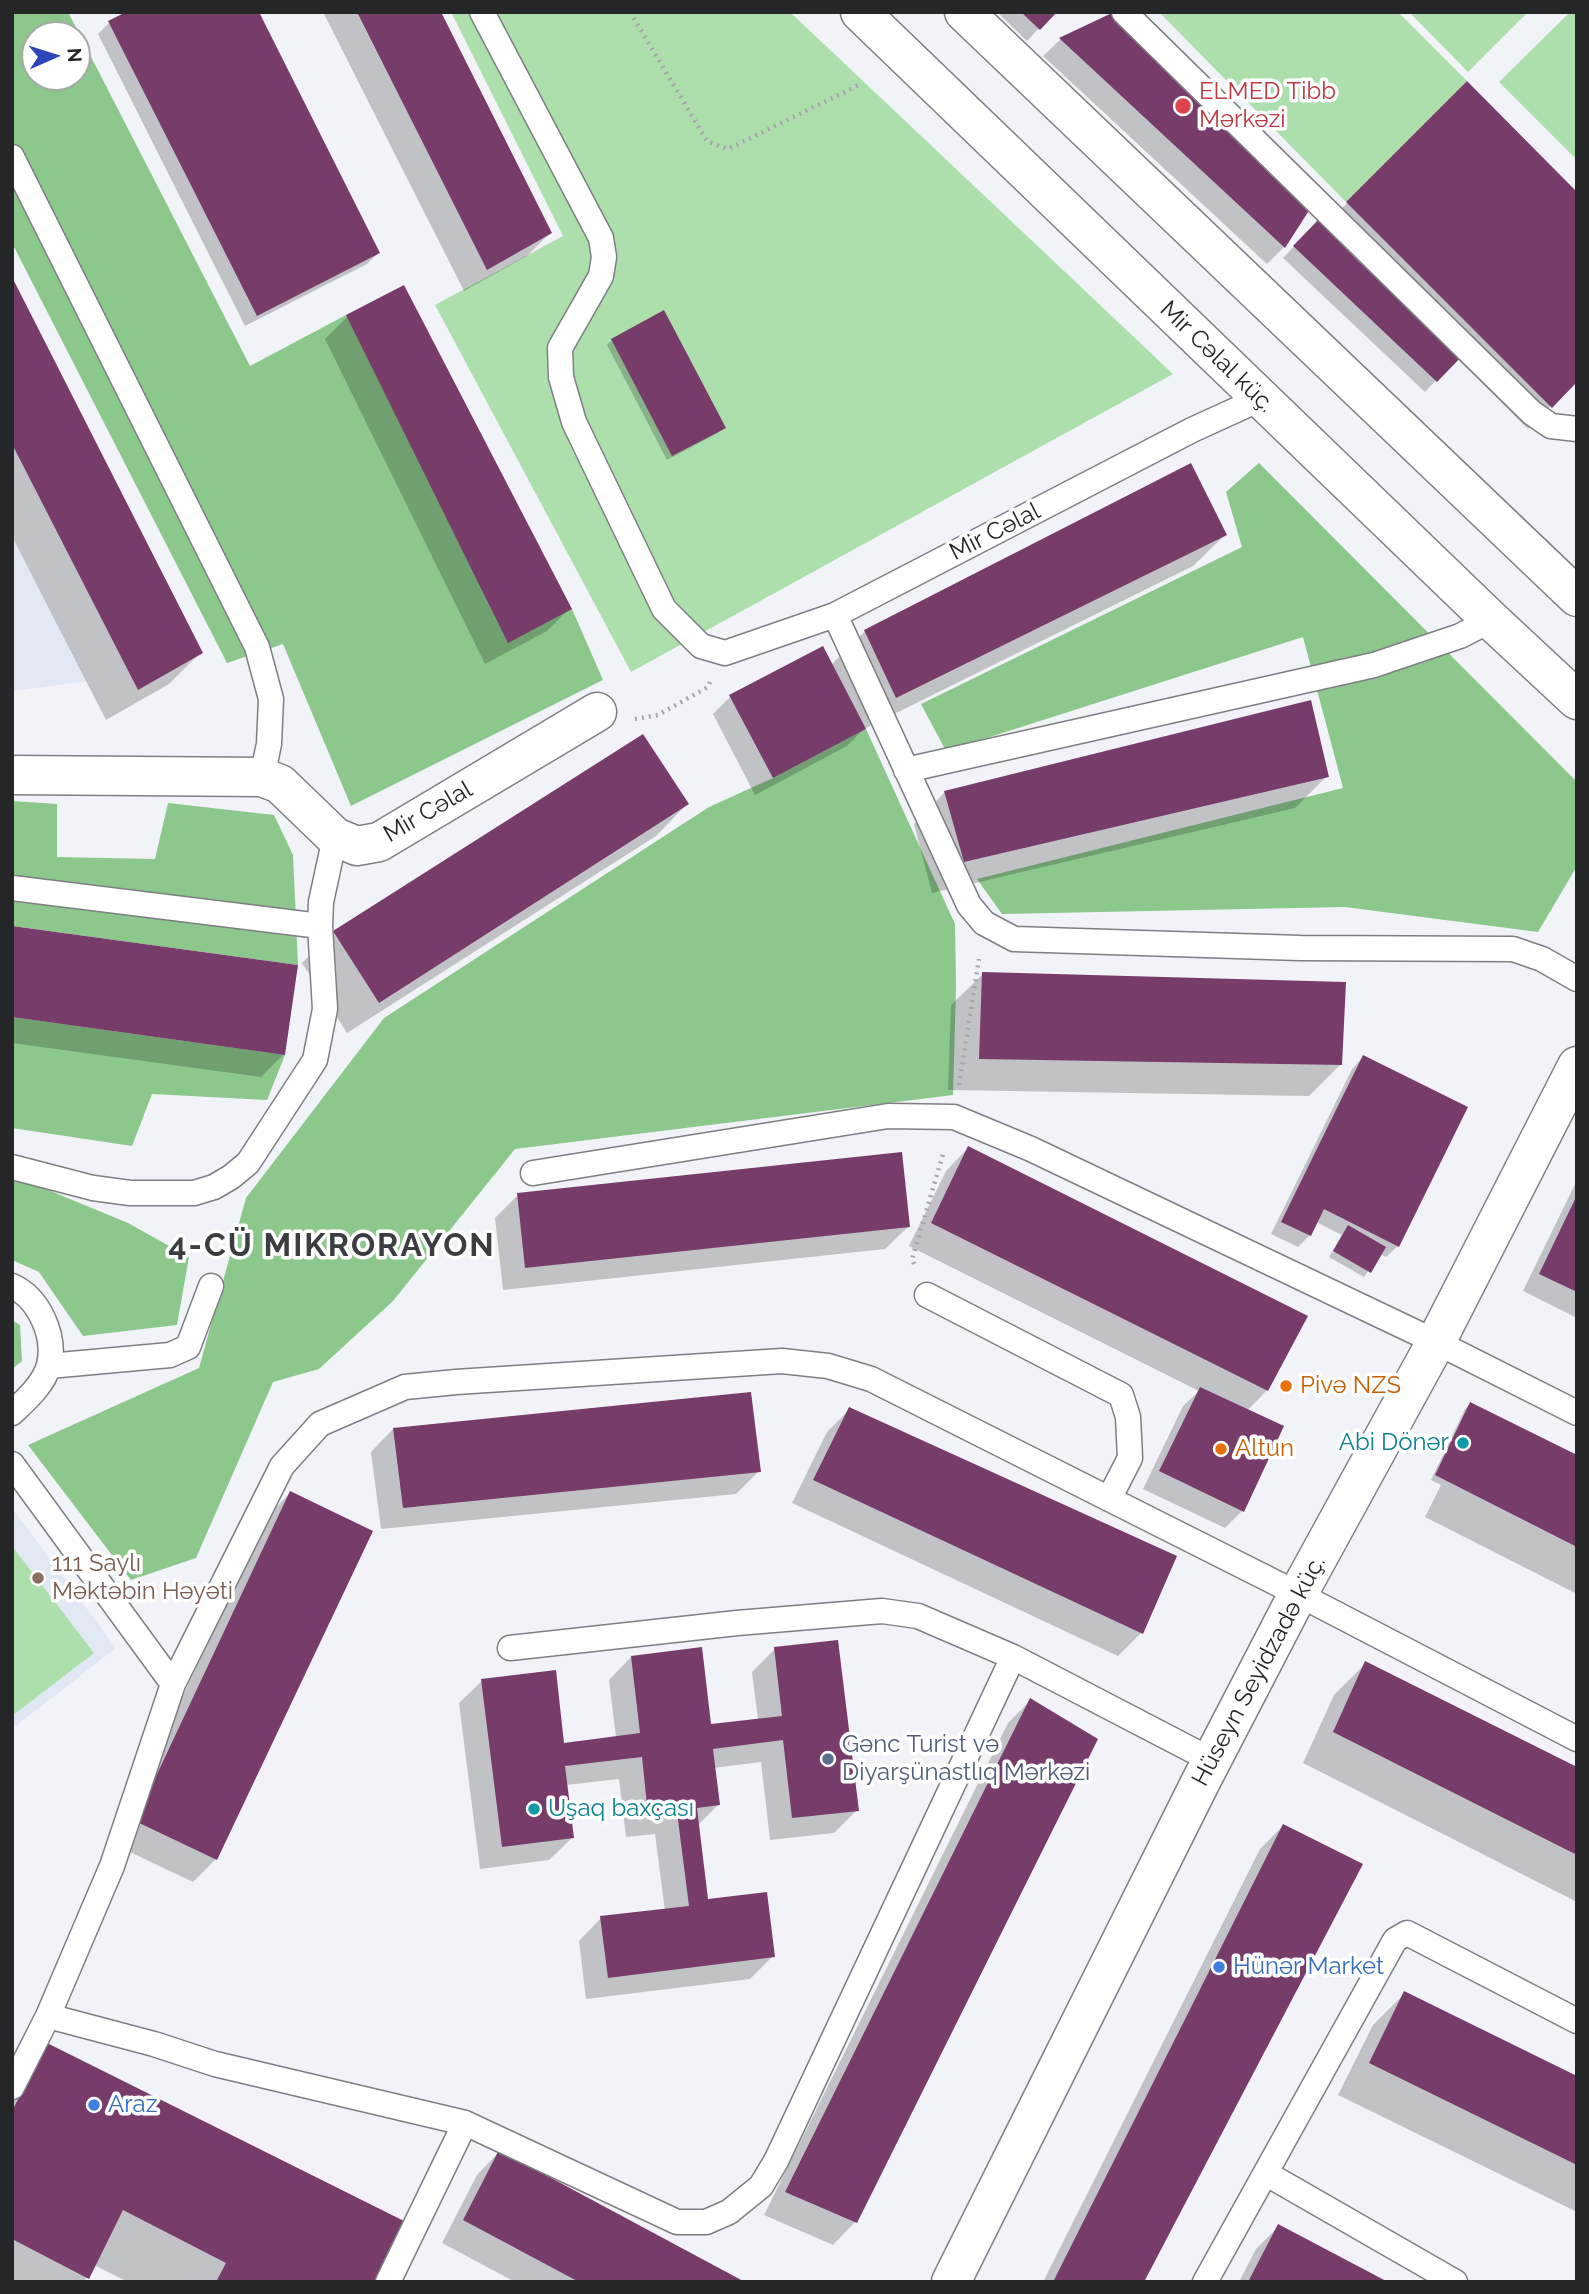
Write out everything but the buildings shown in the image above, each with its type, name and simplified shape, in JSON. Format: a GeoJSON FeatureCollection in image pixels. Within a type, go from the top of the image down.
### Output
{"type":"FeatureCollection","features":[{"type":"Feature","properties":{"kind":"street","name":"Mir Cəlal küç."},"geometry":{"type":"LineString","coordinates":[[860,12],[1260,399],[1577,700]]}},
{"type":"Feature","properties":{"kind":"street"},"geometry":{"type":"LineString","coordinates":[[964,12],[1577,597]]}},
{"type":"Feature","properties":{"kind":"street","name":"Mir Cəlal"},"geometry":{"type":"LineString","coordinates":[[262,777],[280,784],[335,836],[357,846],[380,842],[597,712]]}},
{"type":"Feature","properties":{"kind":"street"},"geometry":{"type":"LineString","coordinates":[[12,775],[262,777]]}},
{"type":"Feature","properties":{"kind":"street","name":"Hüseyn Seyidzadə küç."},"geometry":{"type":"LineString","coordinates":[[951,2282],[1298,1594],[1567,1111],[1577,1066]]}},
{"type":"Feature","properties":{"kind":"lane"},"geometry":{"type":"LineString","coordinates":[[482,12],[601,238],[604,257],[601,276],[560,348],[561,377],[574,422],[664,609],[701,646],[725,653]]}},
{"type":"Feature","properties":{"kind":"lane"},"geometry":{"type":"LineString","coordinates":[[1124,12],[1532,413],[1551,426],[1577,429]]}},
{"type":"Feature","properties":{"kind":"lane"},"geometry":{"type":"LineString","coordinates":[[12,157],[257,647],[271,699],[269,744],[262,777]]}},
{"type":"Feature","properties":{"kind":"lane","name":"Mir Cəlal"},"geometry":{"type":"LineString","coordinates":[[725,653],[835,615],[1192,430],[1260,399]]}},
{"type":"Feature","properties":{"kind":"lane"},"geometry":{"type":"LineString","coordinates":[[835,615],[969,905],[984,923],[1014,939],[1300,948],[1513,949],[1542,958],[1577,979]]}},
{"type":"Feature","properties":{"kind":"lane"},"geometry":{"type":"LineString","coordinates":[[906,770],[1374,665],[1460,636],[1491,620]]}},
{"type":"Feature","properties":{"kind":"lane"},"geometry":{"type":"LineString","coordinates":[[12,1167],[93,1188],[130,1193],[194,1193],[214,1188],[248,1163],[315,1060],[325,1009],[321,902],[335,836]]}},
{"type":"Feature","properties":{"kind":"lane"},"geometry":{"type":"LineString","coordinates":[[12,887],[320,926]]}},
{"type":"Feature","properties":{"kind":"lane"},"geometry":{"type":"LineString","coordinates":[[533,1173],[888,1116],[954,1117],[1031,1149],[1436,1342],[1577,1413]]}},
{"type":"Feature","properties":{"kind":"lane"},"geometry":{"type":"LineString","coordinates":[[12,1286],[37,1307],[49,1335],[49,1366],[32,1394],[12,1413]]}},
{"type":"Feature","properties":{"kind":"lane"},"geometry":{"type":"LineString","coordinates":[[49,1366],[170,1355],[188,1347],[211,1286]]}},
{"type":"Feature","properties":{"kind":"lane"},"geometry":{"type":"LineString","coordinates":[[927,1295],[1121,1395],[1128,1417],[1130,1458],[1109,1499]]}},
{"type":"Feature","properties":{"kind":"lane"},"geometry":{"type":"LineString","coordinates":[[12,2087],[48,2016],[112,1866],[173,1684],[282,1466],[320,1424],[404,1387],[782,1361],[828,1366],[871,1379],[1298,1594],[1577,1739]]}},
{"type":"Feature","properties":{"kind":"lane"},"geometry":{"type":"LineString","coordinates":[[12,1464],[173,1684]]}},
{"type":"Feature","properties":{"kind":"lane"},"geometry":{"type":"LineString","coordinates":[[510,1648],[737,1623],[882,1611],[918,1616],[1013,1657],[1213,1761]]}},
{"type":"Feature","properties":{"kind":"lane"},"geometry":{"type":"LineString","coordinates":[[48,2016],[154,2044],[215,2064],[465,2123],[677,2222],[706,2222],[729,2212],[761,2186],[776,2161],[1013,1657]]}},
{"type":"Feature","properties":{"kind":"lane"},"geometry":{"type":"LineString","coordinates":[[1205,2282],[1395,1940],[1407,1933],[1577,2021]]}},
{"type":"Feature","properties":{"kind":"lane"},"geometry":{"type":"LineString","coordinates":[[388,2282],[465,2123]]}},
{"type":"Feature","properties":{"kind":"lane"},"geometry":{"type":"LineString","coordinates":[[1267,2174],[1455,2282]]}},
{"type":"Feature","properties":{"kind":"path"},"geometry":{"type":"LineString","coordinates":[[630,12],[707,141],[728,149],[861,84]]}},
{"type":"Feature","properties":{"kind":"path"},"geometry":{"type":"LineString","coordinates":[[597,712],[631,720],[658,715],[708,687],[725,653]]}},
{"type":"Feature","properties":{"kind":"shaded area"},"geometry":{"type":"Polygon","coordinates":[[[12,535],[87,681],[12,691],[12,535]]]}},
{"type":"Feature","properties":{"kind":"shaded area","name":"111 Saylı Məktəbin Həyəti"},"geometry":{"type":"Polygon","coordinates":[[[12,1508],[116,1648],[12,1729],[12,1508]]]}},
{"type":"Feature","properties":{"kind":"green space"},"geometry":{"type":"Polygon","coordinates":[[[12,12],[68,12],[73,21],[21,21],[21,91],[91,91],[91,57],[250,366],[346,315],[572,609],[603,680],[351,806],[283,644],[227,663],[12,243],[12,12]]]}},
{"type":"Feature","properties":{"kind":"green space"},"geometry":{"type":"Polygon","coordinates":[[[451,12],[790,12],[1173,374],[631,672],[435,305],[563,236],[451,12]]]}},
{"type":"Feature","properties":{"kind":"green space"},"geometry":{"type":"Polygon","coordinates":[[[1159,12],[1398,12],[1467,81],[1346,202],[1159,12]]]}},
{"type":"Feature","properties":{"kind":"green space"},"geometry":{"type":"Polygon","coordinates":[[[1409,12],[1528,12],[1468,72],[1409,12]]]}},
{"type":"Feature","properties":{"kind":"green space"},"geometry":{"type":"Polygon","coordinates":[[[1570,12],[1577,12],[1577,160],[1499,82],[1570,12]]]}},
{"type":"Feature","properties":{"kind":"green space"},"geometry":{"type":"Polygon","coordinates":[[[1259,463],[1577,782],[1577,866],[1538,932],[1345,907],[1002,914],[977,879],[1343,788],[1303,637],[946,751],[921,704],[1242,547],[1226,492],[1259,463]]]}},
{"type":"Feature","properties":{"kind":"green space"},"geometry":{"type":"Polygon","coordinates":[[[866,729],[955,924],[953,1095],[515,1149],[393,1301],[319,1369],[273,1382],[196,1558],[131,1580],[28,1445],[199,1368],[246,1198],[384,1018],[709,807],[773,778],[866,729]]]}},
{"type":"Feature","properties":{"kind":"green space"},"geometry":{"type":"Polygon","coordinates":[[[12,801],[57,804],[57,857],[155,859],[168,803],[274,815],[293,855],[298,965],[12,926],[12,801]]]}},
{"type":"Feature","properties":{"kind":"green space"},"geometry":{"type":"Polygon","coordinates":[[[12,1017],[285,1055],[267,1100],[152,1094],[132,1146],[12,1128],[12,1017]]]}},
{"type":"Feature","properties":{"kind":"green space"},"geometry":{"type":"Polygon","coordinates":[[[12,1179],[24,1180],[128,1223],[189,1257],[177,1325],[83,1336],[39,1272],[12,1260],[12,1179]]]}},
{"type":"Feature","properties":{"kind":"green space"},"geometry":{"type":"Polygon","coordinates":[[[12,1320],[20,1325],[22,1361],[12,1369],[12,1320]]]}},
{"type":"Feature","properties":{"kind":"green space","name":"111 Saylı Məktəbin Həyəti"},"geometry":{"type":"Polygon","coordinates":[[[12,1546],[94,1653],[12,1716],[12,1546]]]}},
{"type":"Feature","properties":{"kind":"place","name":"ELMED Tibb Mərkəzi"},"geometry":{"type":"Point","coordinates":[1183,106]}},
{"type":"Feature","properties":{"kind":"place","name":"Pivə NZS"},"geometry":{"type":"Point","coordinates":[1286,1386]}},
{"type":"Feature","properties":{"kind":"place","name":"Abi Dönər"},"geometry":{"type":"Point","coordinates":[1463,1443]}},
{"type":"Feature","properties":{"kind":"place","name":"Altun"},"geometry":{"type":"Point","coordinates":[1221,1449]}},
{"type":"Feature","properties":{"kind":"place","name":"111 Saylı Məktəbin Həyəti"},"geometry":{"type":"Point","coordinates":[38,1578]}},
{"type":"Feature","properties":{"kind":"place","name":"Gənc Turist və Diyarşünastlıq Mərkəzi"},"geometry":{"type":"Point","coordinates":[828,1759]}},
{"type":"Feature","properties":{"kind":"place","name":"Uşaq baxçası"},"geometry":{"type":"Point","coordinates":[534,1809]}},
{"type":"Feature","properties":{"kind":"place","name":"Hünər Market"},"geometry":{"type":"Point","coordinates":[1219,1967]}},
{"type":"Feature","properties":{"kind":"place","name":"Araz"},"geometry":{"type":"Point","coordinates":[94,2105]}},
{"type":"Feature","properties":{"kind":"district","name":"4-CÜ MIKRORAYON"},"geometry":{"type":"Point","coordinates":[332,1246]}}]}
